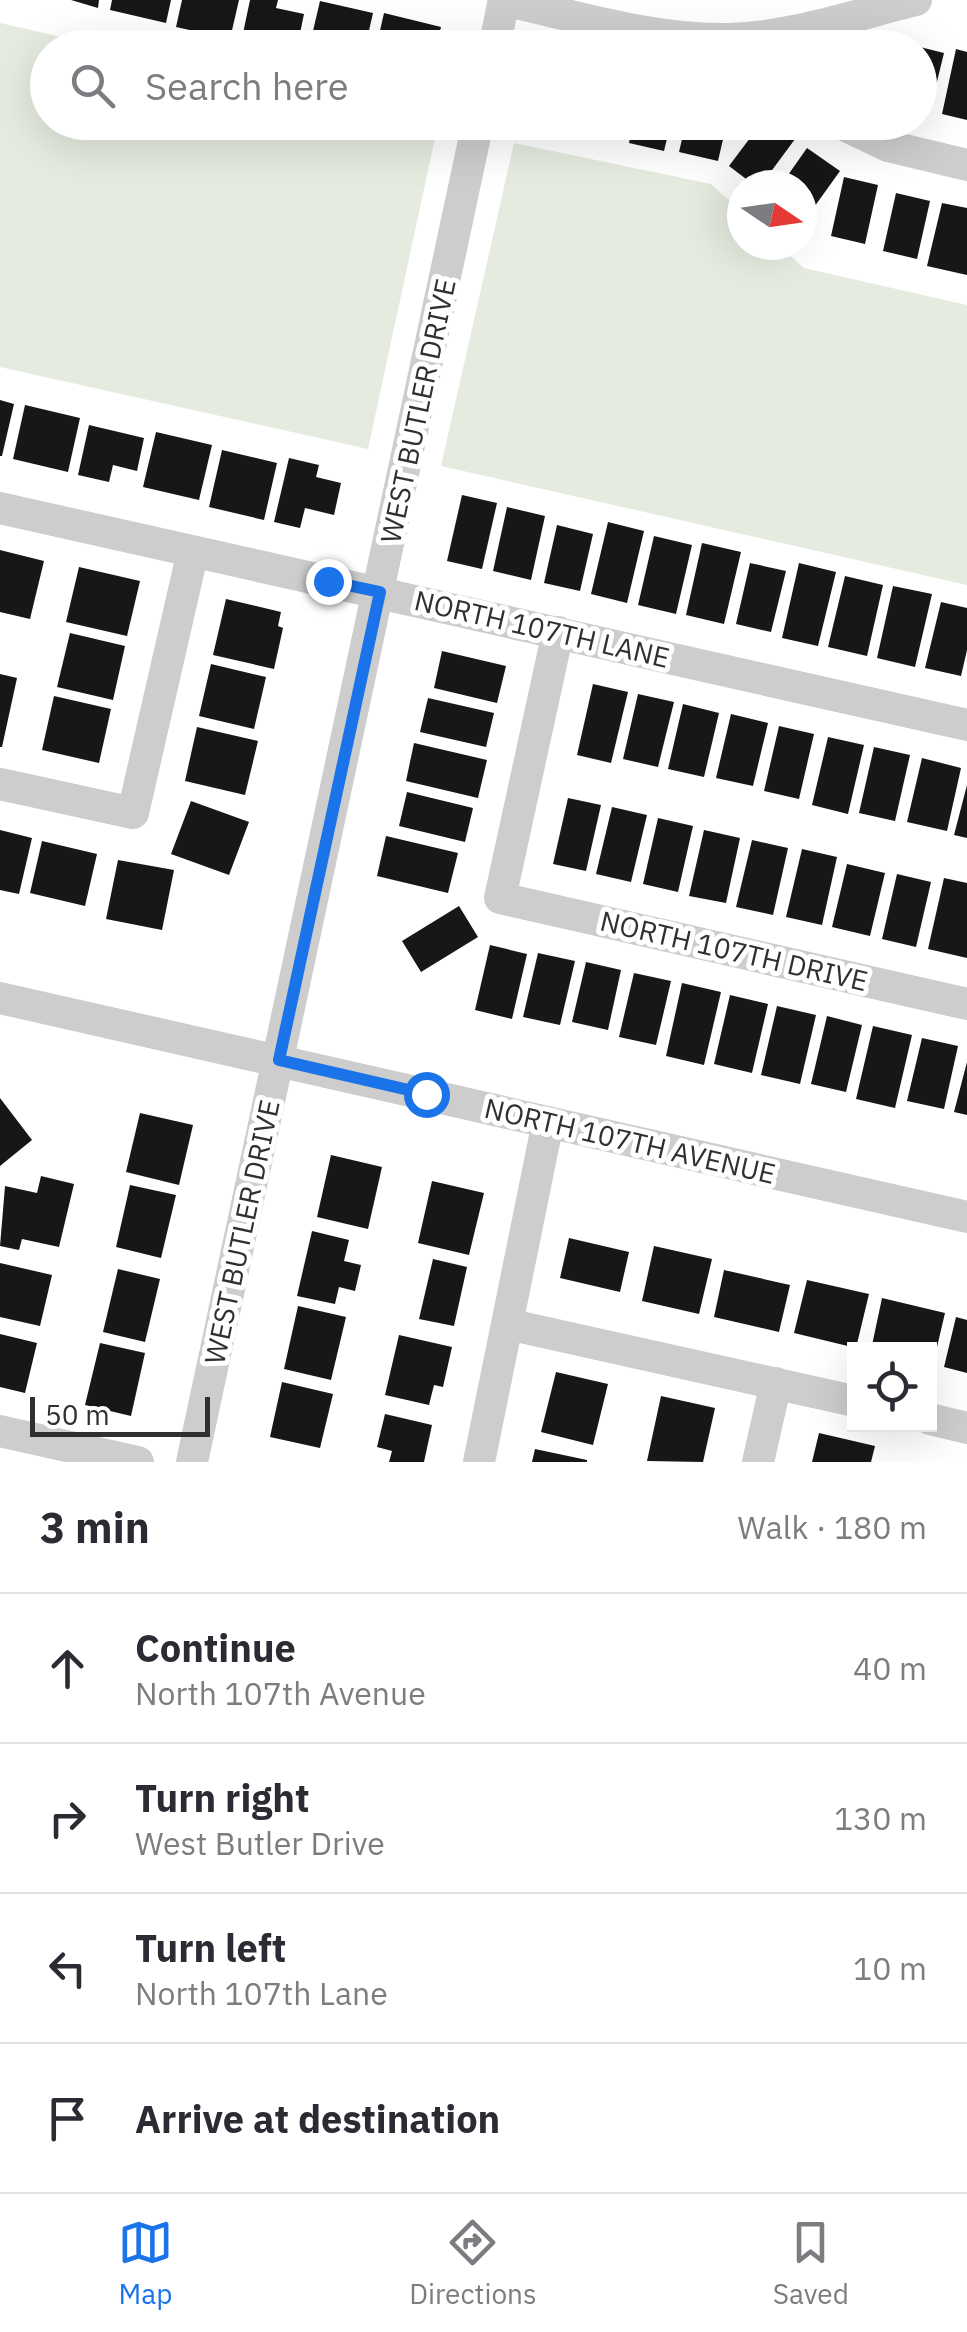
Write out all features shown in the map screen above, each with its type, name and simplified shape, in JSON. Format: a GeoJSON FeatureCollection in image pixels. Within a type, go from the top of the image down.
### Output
{"type":"FeatureCollection","features":[{"type":"Feature","properties":{"kind":"street"},"geometry":{"type":"LineString","coordinates":[[498,30],[504,0],[649,30]]}},
{"type":"Feature","properties":{"kind":"street"},"geometry":{"type":"LineString","coordinates":[[820,30],[916,0]]}},
{"type":"Feature","properties":{"kind":"street","name":"WEST BUTLER DRIVE"},"geometry":{"type":"LineString","coordinates":[[192,1462],[474,140]]}},
{"type":"Feature","properties":{"kind":"street"},"geometry":{"type":"LineString","coordinates":[[876,140],[967,164]]}},
{"type":"Feature","properties":{"kind":"street","name":"NORTH 107TH LANE"},"geometry":{"type":"LineString","coordinates":[[0,508],[967,725]]}},
{"type":"Feature","properties":{"kind":"street"},"geometry":{"type":"LineString","coordinates":[[0,784],[133,813],[192,551]]}},
{"type":"Feature","properties":{"kind":"street","name":"NORTH 107TH DRIVE"},"geometry":{"type":"LineString","coordinates":[[558,632],[500,898],[967,1004]]}},
{"type":"Feature","properties":{"kind":"street","name":"NORTH 107TH AVENUE"},"geometry":{"type":"LineString","coordinates":[[0,998],[967,1217]]}},
{"type":"Feature","properties":{"kind":"street"},"geometry":{"type":"LineString","coordinates":[[479,1462],[548,1122]]}},
{"type":"Feature","properties":{"kind":"street"},"geometry":{"type":"LineString","coordinates":[[507,1324],[847,1400]]}},
{"type":"Feature","properties":{"kind":"street"},"geometry":{"type":"LineString","coordinates":[[758,1462],[776,1383]]}},
{"type":"Feature","properties":{"kind":"street"},"geometry":{"type":"LineString","coordinates":[[937,1421],[967,1428]]}},
{"type":"Feature","properties":{"kind":"street"},"geometry":{"type":"LineString","coordinates":[[0,1431],[138,1462]]}},
{"type":"Feature","properties":{"kind":"shaded area"},"geometry":{"type":"Polygon","coordinates":[[[0,23],[31,30],[30,140],[435,140],[368,449],[0,367],[0,23]]]}},
{"type":"Feature","properties":{"kind":"shaded area"},"geometry":{"type":"Polygon","coordinates":[[[514,143],[711,184],[727,198],[727,260],[795,260],[804,268],[967,305],[967,585],[441,466],[514,143]]]}},
{"type":"Feature","properties":{"kind":"building"},"geometry":{"type":"Polygon","coordinates":[[[71,0],[99,0],[98,8],[71,0]]]}},
{"type":"Feature","properties":{"kind":"building"},"geometry":{"type":"Polygon","coordinates":[[[112,0],[171,0],[166,23],[110,10],[112,0]]]}},
{"type":"Feature","properties":{"kind":"building"},"geometry":{"type":"Polygon","coordinates":[[[182,0],[239,0],[232,30],[176,27],[182,0]]]}},
{"type":"Feature","properties":{"kind":"building"},"geometry":{"type":"Polygon","coordinates":[[[250,0],[278,0],[276,8],[304,14],[301,30],[244,30],[250,0]]]}},
{"type":"Feature","properties":{"kind":"building"},"geometry":{"type":"Polygon","coordinates":[[[320,1],[373,13],[369,30],[313,30],[320,1]]]}},
{"type":"Feature","properties":{"kind":"building"},"geometry":{"type":"Polygon","coordinates":[[[384,13],[441,27],[440,30],[380,30],[384,13]]]}},
{"type":"Feature","properties":{"kind":"building"},"geometry":{"type":"Polygon","coordinates":[[[956,49],[967,52],[967,120],[942,114],[956,49]]]}},
{"type":"Feature","properties":{"kind":"building"},"geometry":{"type":"Polygon","coordinates":[[[937,51],[944,53],[937,82],[937,51]]]}},
{"type":"Feature","properties":{"kind":"building"},"geometry":{"type":"Polygon","coordinates":[[[630,140],[667,140],[664,151],[629,143],[630,140]]]}},
{"type":"Feature","properties":{"kind":"building"},"geometry":{"type":"Polygon","coordinates":[[[682,140],[723,140],[718,161],[679,152],[682,140]]]}},
{"type":"Feature","properties":{"kind":"building"},"geometry":{"type":"Polygon","coordinates":[[[748,140],[794,140],[772,170],[734,170],[729,166],[748,140]]]}},
{"type":"Feature","properties":{"kind":"building"},"geometry":{"type":"Polygon","coordinates":[[[807,148],[840,171],[817,203],[817,170],[792,170],[807,148]]]}},
{"type":"Feature","properties":{"kind":"building"},"geometry":{"type":"Polygon","coordinates":[[[844,177],[878,185],[865,244],[831,236],[844,177]]]}},
{"type":"Feature","properties":{"kind":"building"},"geometry":{"type":"Polygon","coordinates":[[[896,193],[930,201],[917,259],[883,251],[896,193]]]}},
{"type":"Feature","properties":{"kind":"building"},"geometry":{"type":"Polygon","coordinates":[[[942,203],[967,208],[967,275],[927,266],[942,203]]]}},
{"type":"Feature","properties":{"kind":"building"},"geometry":{"type":"Polygon","coordinates":[[[0,400],[14,404],[2,456],[0,456],[0,400]]]}},
{"type":"Feature","properties":{"kind":"building"},"geometry":{"type":"Polygon","coordinates":[[[25,405],[80,418],[68,472],[13,459],[25,405]]]}},
{"type":"Feature","properties":{"kind":"building"},"geometry":{"type":"Polygon","coordinates":[[[89,425],[144,438],[137,471],[113,465],[109,482],[78,475],[89,425]]]}},
{"type":"Feature","properties":{"kind":"building"},"geometry":{"type":"Polygon","coordinates":[[[156,432],[212,445],[199,500],[143,487],[156,432]]]}},
{"type":"Feature","properties":{"kind":"building"},"geometry":{"type":"Polygon","coordinates":[[[222,450],[277,463],[264,520],[209,507],[222,450]]]}},
{"type":"Feature","properties":{"kind":"building"},"geometry":{"type":"Polygon","coordinates":[[[289,458],[319,465],[316,477],[341,483],[334,515],[305,508],[300,528],[274,522],[289,458]]]}},
{"type":"Feature","properties":{"kind":"building"},"geometry":{"type":"Polygon","coordinates":[[[462,495],[497,503],[482,569],[447,561],[462,495]]]}},
{"type":"Feature","properties":{"kind":"building"},"geometry":{"type":"Polygon","coordinates":[[[507,507],[545,516],[531,580],[493,571],[507,507]]]}},
{"type":"Feature","properties":{"kind":"building"},"geometry":{"type":"Polygon","coordinates":[[[608,522],[644,531],[627,603],[591,594],[608,522]]]}},
{"type":"Feature","properties":{"kind":"building"},"geometry":{"type":"Polygon","coordinates":[[[557,525],[593,534],[580,591],[544,583],[557,525]]]}},
{"type":"Feature","properties":{"kind":"building"},"geometry":{"type":"Polygon","coordinates":[[[654,536],[692,545],[676,614],[638,605],[654,536]]]}},
{"type":"Feature","properties":{"kind":"building"},"geometry":{"type":"Polygon","coordinates":[[[702,543],[741,552],[724,624],[686,615],[702,543]]]}},
{"type":"Feature","properties":{"kind":"building"},"geometry":{"type":"Polygon","coordinates":[[[0,550],[44,561],[30,619],[0,612],[0,550]]]}},
{"type":"Feature","properties":{"kind":"building"},"geometry":{"type":"Polygon","coordinates":[[[750,563],[786,571],[771,632],[736,624],[750,563]]]}},
{"type":"Feature","properties":{"kind":"building"},"geometry":{"type":"Polygon","coordinates":[[[799,563],[836,572],[818,646],[782,638],[799,563]]]}},
{"type":"Feature","properties":{"kind":"building"},"geometry":{"type":"Polygon","coordinates":[[[79,567],[140,581],[127,636],[66,622],[79,567]]]}},
{"type":"Feature","properties":{"kind":"building"},"geometry":{"type":"Polygon","coordinates":[[[845,576],[883,585],[867,656],[828,647],[845,576]]]}},
{"type":"Feature","properties":{"kind":"building"},"geometry":{"type":"Polygon","coordinates":[[[893,586],[932,594],[915,667],[877,658],[893,586]]]}},
{"type":"Feature","properties":{"kind":"building"},"geometry":{"type":"Polygon","coordinates":[[[226,599],[281,612],[278,626],[283,628],[274,669],[213,655],[226,599]]]}},
{"type":"Feature","properties":{"kind":"building"},"geometry":{"type":"Polygon","coordinates":[[[941,602],[967,608],[967,650],[961,676],[925,668],[941,602]]]}},
{"type":"Feature","properties":{"kind":"building"},"geometry":{"type":"Polygon","coordinates":[[[70,633],[125,646],[113,700],[57,687],[70,633]]]}},
{"type":"Feature","properties":{"kind":"building"},"geometry":{"type":"Polygon","coordinates":[[[442,651],[506,666],[497,703],[434,688],[442,651]]]}},
{"type":"Feature","properties":{"kind":"building"},"geometry":{"type":"Polygon","coordinates":[[[211,664],[266,677],[254,729],[199,716],[211,664]]]}},
{"type":"Feature","properties":{"kind":"building"},"geometry":{"type":"Polygon","coordinates":[[[0,674],[17,678],[2,747],[0,747],[0,674]]]}},
{"type":"Feature","properties":{"kind":"building"},"geometry":{"type":"Polygon","coordinates":[[[593,684],[628,692],[611,763],[577,755],[593,684]]]}},
{"type":"Feature","properties":{"kind":"building"},"geometry":{"type":"Polygon","coordinates":[[[638,694],[674,702],[658,767],[623,759],[638,694]]]}},
{"type":"Feature","properties":{"kind":"building"},"geometry":{"type":"Polygon","coordinates":[[[54,696],[111,709],[99,763],[42,750],[54,696]]]}},
{"type":"Feature","properties":{"kind":"building"},"geometry":{"type":"Polygon","coordinates":[[[428,698],[494,713],[486,747],[420,732],[428,698]]]}},
{"type":"Feature","properties":{"kind":"building"},"geometry":{"type":"Polygon","coordinates":[[[683,704],[719,713],[704,777],[668,769],[683,704]]]}},
{"type":"Feature","properties":{"kind":"building"},"geometry":{"type":"Polygon","coordinates":[[[731,714],[768,723],[753,786],[716,778],[731,714]]]}},
{"type":"Feature","properties":{"kind":"building"},"geometry":{"type":"Polygon","coordinates":[[[779,726],[814,734],[799,799],[764,791],[779,726]]]}},
{"type":"Feature","properties":{"kind":"building"},"geometry":{"type":"Polygon","coordinates":[[[197,727],[258,741],[245,795],[185,781],[197,727]]]}},
{"type":"Feature","properties":{"kind":"building"},"geometry":{"type":"Polygon","coordinates":[[[828,737],[864,745],[848,814],[812,805],[828,737]]]}},
{"type":"Feature","properties":{"kind":"building"},"geometry":{"type":"Polygon","coordinates":[[[414,743],[487,760],[478,798],[406,781],[414,743]]]}},
{"type":"Feature","properties":{"kind":"building"},"geometry":{"type":"Polygon","coordinates":[[[874,747],[910,755],[895,821],[859,813],[874,747]]]}},
{"type":"Feature","properties":{"kind":"building"},"geometry":{"type":"Polygon","coordinates":[[[922,758],[961,768],[947,831],[907,822],[922,758]]]}},
{"type":"Feature","properties":{"kind":"building"},"geometry":{"type":"Polygon","coordinates":[[[967,785],[967,838],[954,835],[967,785]]]}},
{"type":"Feature","properties":{"kind":"building"},"geometry":{"type":"Polygon","coordinates":[[[407,792],[473,808],[465,842],[399,826],[407,792]]]}},
{"type":"Feature","properties":{"kind":"building"},"geometry":{"type":"Polygon","coordinates":[[[568,798],[601,805],[586,871],[553,864],[568,798]]]}},
{"type":"Feature","properties":{"kind":"building"},"geometry":{"type":"Polygon","coordinates":[[[191,801],[249,822],[229,875],[171,854],[191,801]]]}},
{"type":"Feature","properties":{"kind":"building"},"geometry":{"type":"Polygon","coordinates":[[[612,807],[647,815],[631,882],[596,874],[612,807]]]}},
{"type":"Feature","properties":{"kind":"building"},"geometry":{"type":"Polygon","coordinates":[[[658,818],[693,826],[678,892],[643,884],[658,818]]]}},
{"type":"Feature","properties":{"kind":"building"},"geometry":{"type":"Polygon","coordinates":[[[0,830],[32,838],[19,894],[0,890],[0,830]]]}},
{"type":"Feature","properties":{"kind":"building"},"geometry":{"type":"Polygon","coordinates":[[[704,830],[740,838],[726,903],[689,896],[704,830]]]}},
{"type":"Feature","properties":{"kind":"building"},"geometry":{"type":"Polygon","coordinates":[[[386,836],[458,853],[448,893],[377,876],[386,836]]]}},
{"type":"Feature","properties":{"kind":"building"},"geometry":{"type":"Polygon","coordinates":[[[752,840],[788,848],[773,915],[736,907],[752,840]]]}},
{"type":"Feature","properties":{"kind":"building"},"geometry":{"type":"Polygon","coordinates":[[[42,841],[97,854],[85,906],[30,893],[42,841]]]}},
{"type":"Feature","properties":{"kind":"building"},"geometry":{"type":"Polygon","coordinates":[[[802,849],[837,857],[822,925],[786,917],[802,849]]]}},
{"type":"Feature","properties":{"kind":"building"},"geometry":{"type":"Polygon","coordinates":[[[118,860],[174,870],[162,930],[106,919],[118,860]]]}},
{"type":"Feature","properties":{"kind":"building"},"geometry":{"type":"Polygon","coordinates":[[[847,864],[885,873],[870,936],[832,927],[847,864]]]}},
{"type":"Feature","properties":{"kind":"building"},"geometry":{"type":"Polygon","coordinates":[[[897,874],[931,882],[916,947],[882,939],[897,874]]]}},
{"type":"Feature","properties":{"kind":"building"},"geometry":{"type":"Polygon","coordinates":[[[944,878],[967,883],[967,958],[928,949],[944,878]]]}},
{"type":"Feature","properties":{"kind":"building"},"geometry":{"type":"Polygon","coordinates":[[[459,906],[478,937],[421,972],[402,941],[459,906]]]}},
{"type":"Feature","properties":{"kind":"building"},"geometry":{"type":"Polygon","coordinates":[[[490,945],[527,954],[512,1019],[475,1010],[490,945]]]}},
{"type":"Feature","properties":{"kind":"building"},"geometry":{"type":"Polygon","coordinates":[[[538,953],[575,961],[560,1025],[523,1017],[538,953]]]}},
{"type":"Feature","properties":{"kind":"building"},"geometry":{"type":"Polygon","coordinates":[[[586,962],[621,970],[608,1030],[572,1022],[586,962]]]}},
{"type":"Feature","properties":{"kind":"building"},"geometry":{"type":"Polygon","coordinates":[[[634,973],[671,981],[656,1045],[619,1037],[634,973]]]}},
{"type":"Feature","properties":{"kind":"building"},"geometry":{"type":"Polygon","coordinates":[[[682,983],[721,992],[704,1065],[666,1056],[682,983]]]}},
{"type":"Feature","properties":{"kind":"building"},"geometry":{"type":"Polygon","coordinates":[[[730,995],[768,1004],[752,1073],[714,1064],[730,995]]]}},
{"type":"Feature","properties":{"kind":"building"},"geometry":{"type":"Polygon","coordinates":[[[777,1006],[816,1015],[800,1084],[761,1075],[777,1006]]]}},
{"type":"Feature","properties":{"kind":"building"},"geometry":{"type":"Polygon","coordinates":[[[827,1016],[862,1025],[846,1092],[811,1084],[827,1016]]]}},
{"type":"Feature","properties":{"kind":"building"},"geometry":{"type":"Polygon","coordinates":[[[873,1026],[912,1035],[895,1108],[856,1099],[873,1026]]]}},
{"type":"Feature","properties":{"kind":"building"},"geometry":{"type":"Polygon","coordinates":[[[922,1038],[958,1046],[944,1109],[907,1101],[922,1038]]]}},
{"type":"Feature","properties":{"kind":"building"},"geometry":{"type":"Polygon","coordinates":[[[967,1062],[967,1115],[954,1112],[967,1062]]]}},
{"type":"Feature","properties":{"kind":"building"},"geometry":{"type":"Polygon","coordinates":[[[0,1098],[32,1140],[0,1166],[0,1098]]]}},
{"type":"Feature","properties":{"kind":"building"},"geometry":{"type":"Polygon","coordinates":[[[140,1113],[193,1125],[179,1185],[126,1172],[140,1113]]]}},
{"type":"Feature","properties":{"kind":"building"},"geometry":{"type":"Polygon","coordinates":[[[331,1155],[382,1167],[368,1229],[317,1217],[331,1155]]]}},
{"type":"Feature","properties":{"kind":"building"},"geometry":{"type":"Polygon","coordinates":[[[41,1176],[74,1184],[59,1247],[22,1239],[19,1250],[0,1246],[5,1186],[37,1193],[41,1176]]]}},
{"type":"Feature","properties":{"kind":"building"},"geometry":{"type":"Polygon","coordinates":[[[432,1181],[484,1193],[469,1255],[418,1243],[432,1181]]]}},
{"type":"Feature","properties":{"kind":"building"},"geometry":{"type":"Polygon","coordinates":[[[130,1185],[176,1195],[161,1258],[116,1247],[130,1185]]]}},
{"type":"Feature","properties":{"kind":"building"},"geometry":{"type":"Polygon","coordinates":[[[312,1231],[349,1240],[344,1261],[361,1265],[355,1291],[339,1287],[335,1304],[297,1296],[312,1231]]]}},
{"type":"Feature","properties":{"kind":"building"},"geometry":{"type":"Polygon","coordinates":[[[569,1238],[629,1252],[620,1292],[560,1278],[569,1238]]]}},
{"type":"Feature","properties":{"kind":"building"},"geometry":{"type":"Polygon","coordinates":[[[654,1246],[712,1259],[699,1314],[642,1301],[654,1246]]]}},
{"type":"Feature","properties":{"kind":"building"},"geometry":{"type":"Polygon","coordinates":[[[433,1259],[467,1267],[454,1326],[419,1319],[433,1259]]]}},
{"type":"Feature","properties":{"kind":"building"},"geometry":{"type":"Polygon","coordinates":[[[0,1263],[52,1275],[40,1326],[0,1317],[0,1263]]]}},
{"type":"Feature","properties":{"kind":"building"},"geometry":{"type":"Polygon","coordinates":[[[118,1269],[160,1279],[145,1342],[103,1332],[118,1269]]]}},
{"type":"Feature","properties":{"kind":"building"},"geometry":{"type":"Polygon","coordinates":[[[724,1270],[790,1285],[779,1332],[714,1317],[724,1270]]]}},
{"type":"Feature","properties":{"kind":"building"},"geometry":{"type":"Polygon","coordinates":[[[807,1280],[869,1294],[857,1342],[847,1342],[847,1346],[794,1333],[807,1280]]]}},
{"type":"Feature","properties":{"kind":"building"},"geometry":{"type":"Polygon","coordinates":[[[882,1298],[945,1313],[937,1347],[937,1342],[873,1342],[882,1298]]]}},
{"type":"Feature","properties":{"kind":"building"},"geometry":{"type":"Polygon","coordinates":[[[298,1306],[346,1317],[331,1380],[284,1369],[298,1306]]]}},
{"type":"Feature","properties":{"kind":"building"},"geometry":{"type":"Polygon","coordinates":[[[956,1317],[967,1320],[967,1373],[944,1367],[956,1317]]]}},
{"type":"Feature","properties":{"kind":"building"},"geometry":{"type":"Polygon","coordinates":[[[0,1334],[37,1343],[25,1393],[0,1387],[0,1334]]]}},
{"type":"Feature","properties":{"kind":"building"},"geometry":{"type":"Polygon","coordinates":[[[399,1335],[452,1347],[443,1387],[434,1385],[429,1405],[385,1395],[399,1335]]]}},
{"type":"Feature","properties":{"kind":"building"},"geometry":{"type":"Polygon","coordinates":[[[100,1343],[145,1353],[131,1416],[85,1405],[100,1343]]]}},
{"type":"Feature","properties":{"kind":"building"},"geometry":{"type":"Polygon","coordinates":[[[556,1372],[608,1384],[593,1445],[541,1432],[556,1372]]]}},
{"type":"Feature","properties":{"kind":"building"},"geometry":{"type":"Polygon","coordinates":[[[282,1382],[333,1394],[320,1448],[270,1437],[282,1382]]]}},
{"type":"Feature","properties":{"kind":"building"},"geometry":{"type":"Polygon","coordinates":[[[661,1396],[715,1408],[703,1462],[647,1461],[661,1396]]]}},
{"type":"Feature","properties":{"kind":"building"},"geometry":{"type":"Polygon","coordinates":[[[385,1414],[432,1425],[424,1462],[389,1462],[392,1451],[377,1447],[385,1414]]]}},
{"type":"Feature","properties":{"kind":"building"},"geometry":{"type":"Polygon","coordinates":[[[819,1433],[875,1446],[871,1462],[812,1462],[819,1433]]]}},
{"type":"Feature","properties":{"kind":"building"},"geometry":{"type":"Polygon","coordinates":[[[535,1449],[587,1460],[587,1462],[532,1462],[535,1449]]]}},
{"type":"Feature","properties":{"kind":"route"},"geometry":{"type":"LineString","coordinates":[[328,581],[380,592],[279,1060],[426,1094]]}}]}
